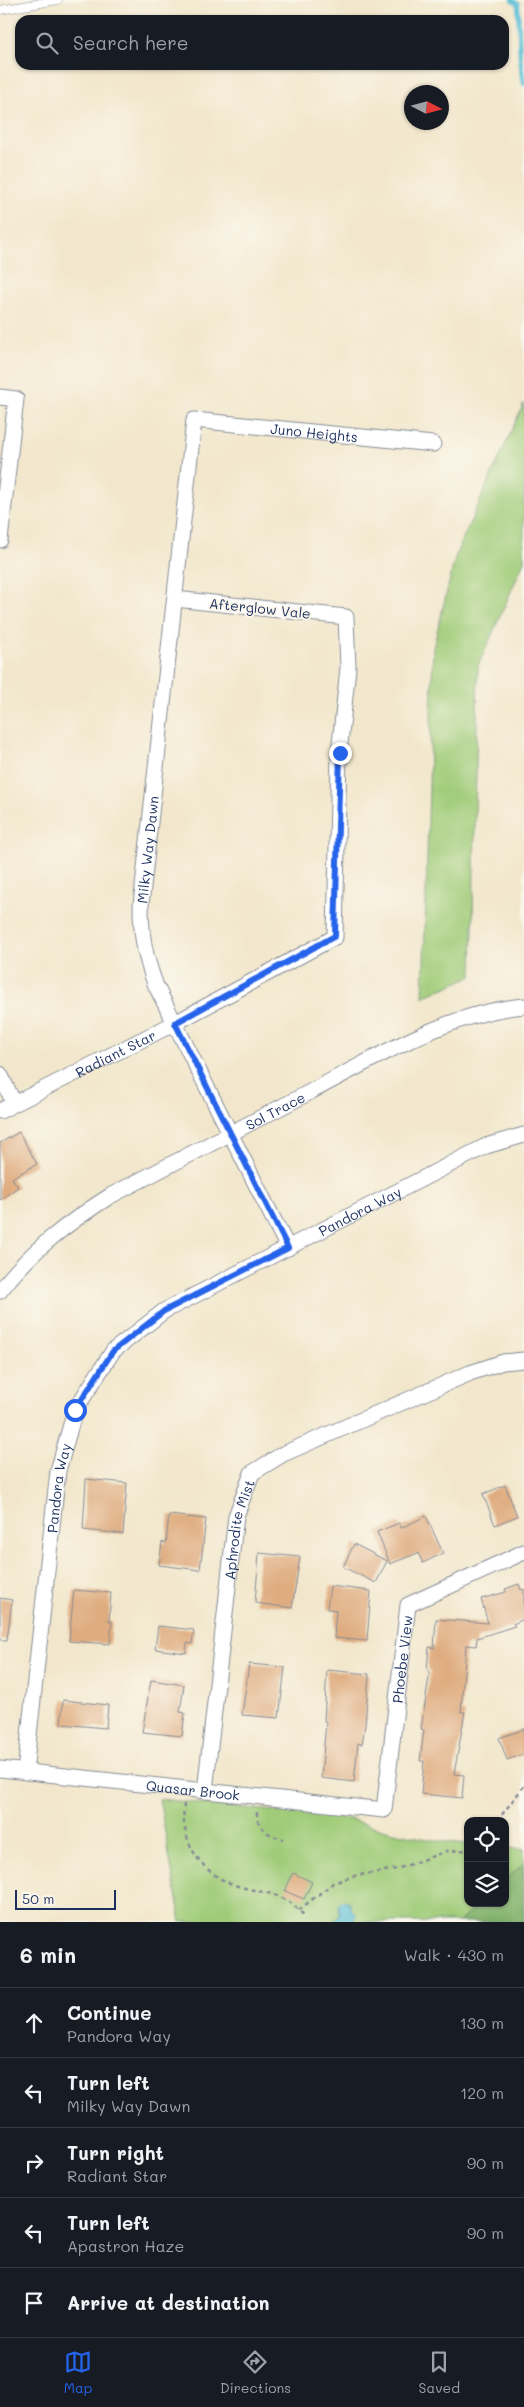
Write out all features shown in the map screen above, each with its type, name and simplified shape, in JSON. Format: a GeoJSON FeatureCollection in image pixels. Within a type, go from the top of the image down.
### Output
{"type":"FeatureCollection","features":[{"type":"Feature","properties":{"kind":"street"},"geometry":{"type":"LineString","coordinates":[[0,397],[16,399],[0,540]]}},
{"type":"Feature","properties":{"kind":"street","name":"Juno Heights"},"geometry":{"type":"LineString","coordinates":[[194,420],[433,444]]}},
{"type":"Feature","properties":{"kind":"street","name":"Milky Way Dawn"},"geometry":{"type":"LineString","coordinates":[[194,420],[141,905],[141,936],[146,960],[156,986],[232,1133],[288,1248]]}},
{"type":"Feature","properties":{"kind":"street","name":"Afterglow Vale"},"geometry":{"type":"LineString","coordinates":[[175,599],[346,617],[348,668],[340,753],[335,936]]}},
{"type":"Feature","properties":{"kind":"street","name":"Radiant Star"},"geometry":{"type":"LineString","coordinates":[[0,1111],[175,1023],[335,936]]}},
{"type":"Feature","properties":{"kind":"street","name":"Sol Trace"},"geometry":{"type":"LineString","coordinates":[[0,1291],[37,1250],[70,1222],[110,1196],[390,1050],[451,1022],[506,1008],[524,1006]]}},
{"type":"Feature","properties":{"kind":"street"},"geometry":{"type":"LineString","coordinates":[[0,1074],[14,1103]]}},
{"type":"Feature","properties":{"kind":"street","name":"Pandora Way"},"geometry":{"type":"LineString","coordinates":[[25,1772],[58,1471],[75,1410],[113,1351],[164,1311],[486,1146],[524,1135]]}},
{"type":"Feature","properties":{"kind":"street","name":"Aphrodite Mist"},"geometry":{"type":"LineString","coordinates":[[205,1791],[236,1516],[252,1473],[284,1454],[470,1373],[503,1362],[524,1360]]}},
{"type":"Feature","properties":{"kind":"street","name":"Phoebe View"},"geometry":{"type":"LineString","coordinates":[[384,1810],[408,1605],[524,1552]]}},
{"type":"Feature","properties":{"kind":"street","name":"Quasar Brook"},"geometry":{"type":"LineString","coordinates":[[0,1769],[384,1810]]}},
{"type":"Feature","properties":{"kind":"lane"},"geometry":{"type":"LineString","coordinates":[[0,10],[58,0]]}},
{"type":"Feature","properties":{"kind":"path"},"geometry":{"type":"LineString","coordinates":[[500,1817],[524,1786]]}},
{"type":"Feature","properties":{"kind":"path"},"geometry":{"type":"LineString","coordinates":[[184,1804],[183,1828],[187,1842],[196,1858],[211,1873],[239,1887],[274,1894],[299,1910],[306,1918]]}},
{"type":"Feature","properties":{"kind":"path"},"geometry":{"type":"LineString","coordinates":[[257,1812],[257,1819],[261,1828],[278,1838],[284,1839]]}},
{"type":"Feature","properties":{"kind":"path"},"geometry":{"type":"LineString","coordinates":[[299,1910],[333,1883],[354,1876],[397,1868],[447,1851],[464,1850]]}},
{"type":"Feature","properties":{"kind":"green space"},"geometry":{"type":"Polygon","coordinates":[[[524,403],[524,562],[478,666],[472,976],[423,997],[433,648],[456,554],[524,403]]]}},
{"type":"Feature","properties":{"kind":"green space"},"geometry":{"type":"Polygon","coordinates":[[[159,1799],[350,1819],[408,1835],[464,1844],[464,1907],[476,1907],[459,1922],[181,1922],[159,1799]]]}},
{"type":"Feature","properties":{"kind":"green space"},"geometry":{"type":"Polygon","coordinates":[[[509,1848],[524,1849],[524,1863],[509,1876],[509,1848]]]}},
{"type":"Feature","properties":{"kind":"green space"},"geometry":{"type":"Polygon","coordinates":[[[524,1863],[524,1922],[459,1922],[476,1907],[509,1907],[509,1876],[524,1863]]]}},
{"type":"Feature","properties":{"kind":"water"},"geometry":{"type":"Polygon","coordinates":[[[343,1900],[349,1902],[351,1910],[356,1914],[353,1922],[334,1922],[340,1914],[339,1904],[343,1900]]]}},
{"type":"Feature","properties":{"kind":"building"},"geometry":{"type":"Polygon","coordinates":[[[19,1132],[37,1164],[12,1178],[18,1187],[0,1200],[0,1143],[19,1132]]]}},
{"type":"Feature","properties":{"kind":"building"},"geometry":{"type":"Polygon","coordinates":[[[86,1479],[127,1483],[123,1534],[83,1530],[86,1479]]]}},
{"type":"Feature","properties":{"kind":"building"},"geometry":{"type":"Polygon","coordinates":[[[505,1485],[517,1516],[495,1525],[483,1494],[505,1485]]]}},
{"type":"Feature","properties":{"kind":"building"},"geometry":{"type":"Polygon","coordinates":[[[169,1515],[206,1519],[200,1570],[159,1565],[162,1542],[166,1543],[169,1515]]]}},
{"type":"Feature","properties":{"kind":"building"},"geometry":{"type":"Polygon","coordinates":[[[426,1516],[443,1553],[423,1563],[418,1553],[390,1564],[377,1532],[399,1523],[401,1528],[426,1516]]]}},
{"type":"Feature","properties":{"kind":"building"},"geometry":{"type":"Polygon","coordinates":[[[354,1544],[387,1561],[376,1583],[343,1567],[354,1544]]]}},
{"type":"Feature","properties":{"kind":"building"},"geometry":{"type":"Polygon","coordinates":[[[259,1553],[300,1557],[292,1608],[255,1603],[259,1553]]]}},
{"type":"Feature","properties":{"kind":"building"},"geometry":{"type":"Polygon","coordinates":[[[519,1584],[521,1590],[524,1589],[524,1619],[513,1624],[515,1626],[477,1638],[476,1646],[466,1645],[461,1712],[465,1712],[454,1774],[464,1775],[462,1798],[421,1794],[424,1761],[420,1761],[424,1730],[421,1729],[430,1671],[427,1670],[429,1647],[434,1648],[436,1619],[488,1623],[481,1599],[506,1592],[505,1589],[519,1584]]]}},
{"type":"Feature","properties":{"kind":"building"},"geometry":{"type":"Polygon","coordinates":[[[330,1586],[371,1591],[367,1641],[334,1638],[336,1610],[327,1609],[330,1586]]]}},
{"type":"Feature","properties":{"kind":"building"},"geometry":{"type":"Polygon","coordinates":[[[74,1590],[111,1593],[109,1621],[112,1621],[110,1644],[69,1641],[74,1590]]]}},
{"type":"Feature","properties":{"kind":"building"},"geometry":{"type":"Polygon","coordinates":[[[0,1598],[12,1600],[7,1640],[0,1640],[0,1598]]]}},
{"type":"Feature","properties":{"kind":"building"},"geometry":{"type":"Polygon","coordinates":[[[158,1626],[194,1630],[192,1644],[187,1643],[186,1653],[155,1649],[158,1626]]]}},
{"type":"Feature","properties":{"kind":"building"},"geometry":{"type":"Polygon","coordinates":[[[249,1664],[285,1667],[279,1718],[242,1715],[249,1664]]]}},
{"type":"Feature","properties":{"kind":"building"},"geometry":{"type":"Polygon","coordinates":[[[327,1670],[369,1674],[365,1725],[362,1744],[358,1743],[354,1782],[321,1778],[326,1722],[324,1721],[327,1670]]]}},
{"type":"Feature","properties":{"kind":"building"},"geometry":{"type":"Polygon","coordinates":[[[151,1680],[184,1685],[180,1712],[185,1713],[182,1736],[142,1732],[151,1680]]]}},
{"type":"Feature","properties":{"kind":"building"},"geometry":{"type":"Polygon","coordinates":[[[63,1700],[108,1705],[106,1728],[61,1724],[63,1700]]]}},
{"type":"Feature","properties":{"kind":"building"},"geometry":{"type":"Polygon","coordinates":[[[524,1729],[524,1754],[507,1760],[499,1738],[524,1729]]]}},
{"type":"Feature","properties":{"kind":"building"},"geometry":{"type":"Polygon","coordinates":[[[293,1873],[312,1882],[304,1899],[285,1891],[293,1873]]]}},
{"type":"Feature","properties":{"kind":"waterway"},"geometry":{"type":"LineString","coordinates":[[512,0],[518,4],[520,59],[524,84]]}},
{"type":"Feature","properties":{"kind":"route"},"geometry":{"type":"LineString","coordinates":[[75,1410],[113,1351],[164,1311],[288,1248],[232,1133],[175,1023],[335,936],[340,753]]}}]}
